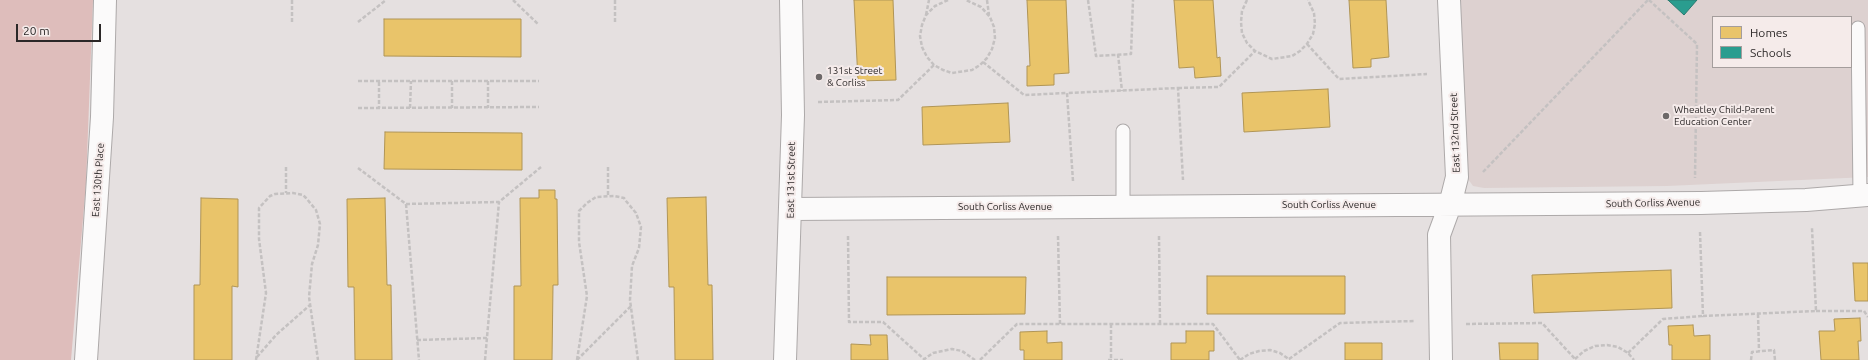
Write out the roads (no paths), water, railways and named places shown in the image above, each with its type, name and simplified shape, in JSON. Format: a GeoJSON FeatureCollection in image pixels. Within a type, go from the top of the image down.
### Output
{"type":"FeatureCollection","features":[{"type":"Feature","properties":{"kind":"street","name":"East 130th Place"},"geometry":{"type":"LineString","coordinates":[[86,360],[102,117],[106,0]]}},
{"type":"Feature","properties":{"kind":"street","name":"East 131st Street"},"geometry":{"type":"LineString","coordinates":[[785,360],[791,209],[791,0]]}},
{"type":"Feature","properties":{"kind":"street","name":"East 132nd Street"},"geometry":{"type":"LineString","coordinates":[[1441,360],[1438,235],[1450,204],[1457,177],[1449,0]]}},
{"type":"Feature","properties":{"kind":"street","name":"South Corliss Avenue"},"geometry":{"type":"LineString","coordinates":[[791,209],[1702,203],[1806,200],[1864,195]]}},
{"type":"Feature","properties":{"kind":"lane"},"geometry":{"type":"LineString","coordinates":[[1858,28],[1864,195]]}},
{"type":"Feature","properties":{"kind":"lane"},"geometry":{"type":"LineString","coordinates":[[1123,131],[1123,207]]}},
{"type":"Feature","properties":{"kind":"place","name":"131st Street & Corliss"},"geometry":{"type":"Point","coordinates":[819,77]}},
{"type":"Feature","properties":{"kind":"place","name":"Wheatley Child-Parent Education Center"},"geometry":{"type":"Point","coordinates":[1666,116]}}]}
